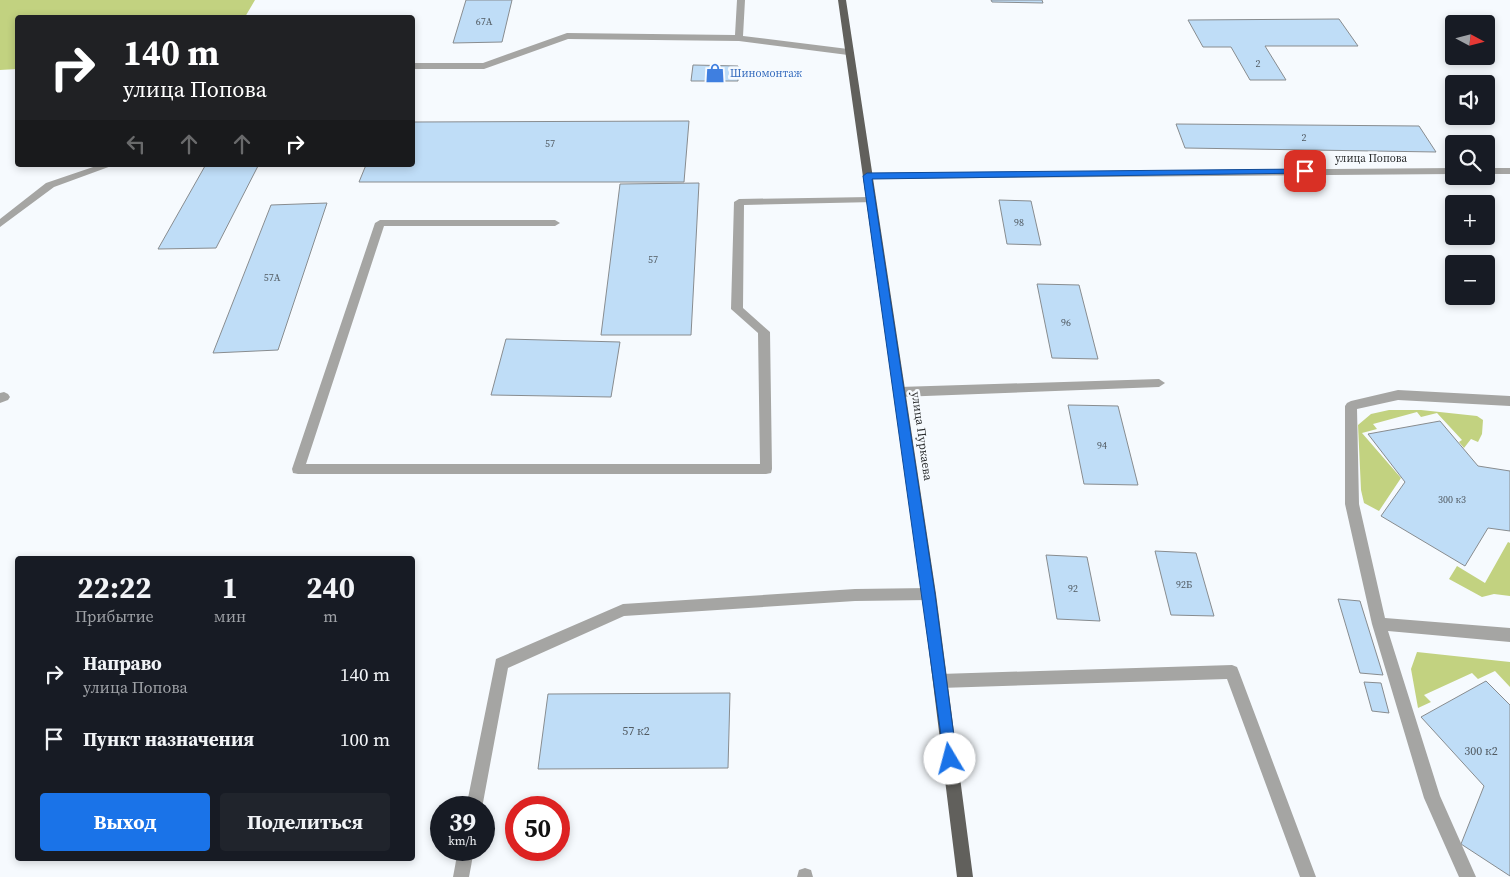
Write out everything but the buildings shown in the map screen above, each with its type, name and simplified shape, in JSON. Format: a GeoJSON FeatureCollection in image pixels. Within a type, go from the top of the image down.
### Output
{"type":"FeatureCollection","features":[{"type":"Feature","properties":{"kind":"main road","name":"улица Пуркаева"},"geometry":{"type":"LineString","coordinates":[[842,0],[848,52],[929,594],[965,877]]}},
{"type":"Feature","properties":{"kind":"street"},"geometry":{"type":"LineString","coordinates":[[739,38],[741,0]]}},
{"type":"Feature","properties":{"kind":"street"},"geometry":{"type":"LineString","coordinates":[[415,66],[484,66],[567,36],[739,38],[848,52]]}},
{"type":"Feature","properties":{"kind":"street"},"geometry":{"type":"LineString","coordinates":[[0,224],[50,185],[103,167]]}},
{"type":"Feature","properties":{"kind":"street","name":"улица Попова"},"geometry":{"type":"LineString","coordinates":[[867,176],[1445,171]]}},
{"type":"Feature","properties":{"kind":"street"},"geometry":{"type":"LineString","coordinates":[[1495,171],[1510,171]]}},
{"type":"Feature","properties":{"kind":"street"},"geometry":{"type":"LineString","coordinates":[[555,223],[380,223],[298,469],[766,469],[764,332],[737,309],[739,202],[871,200]]}},
{"type":"Feature","properties":{"kind":"street"},"geometry":{"type":"LineString","coordinates":[[899,392],[1159,383]]}},
{"type":"Feature","properties":{"kind":"street"},"geometry":{"type":"LineString","coordinates":[[1468,877],[1432,798],[1379,624],[1352,504],[1351,406],[1398,395],[1510,401]]}},
{"type":"Feature","properties":{"kind":"street"},"geometry":{"type":"LineString","coordinates":[[476,796],[501,664],[623,610],[855,595],[929,594]]}},
{"type":"Feature","properties":{"kind":"street"},"geometry":{"type":"LineString","coordinates":[[1379,624],[1510,635]]}},
{"type":"Feature","properties":{"kind":"street"},"geometry":{"type":"LineString","coordinates":[[940,681],[1232,672],[1308,877]]}},
{"type":"Feature","properties":{"kind":"street"},"geometry":{"type":"LineString","coordinates":[[461,877],[464,861]]}},
{"type":"Feature","properties":{"kind":"green space"},"geometry":{"type":"Polygon","coordinates":[[[0,0],[255,0],[246,15],[15,15],[15,69],[0,70],[0,0]]]}},
{"type":"Feature","properties":{"kind":"green space"},"geometry":{"type":"Polygon","coordinates":[[[1389,410],[1421,410],[1477,416],[1483,420],[1482,434],[1478,442],[1471,439],[1464,448],[1459,442],[1462,440],[1437,413],[1421,417],[1417,412],[1373,424],[1377,429],[1362,433],[1401,478],[1379,511],[1364,503],[1361,490],[1358,425],[1371,414],[1389,410]]]}},
{"type":"Feature","properties":{"kind":"green space"},"geometry":{"type":"Polygon","coordinates":[[[1508,542],[1510,543],[1510,596],[1494,594],[1482,597],[1449,579],[1457,566],[1485,583],[1508,542]]]}},
{"type":"Feature","properties":{"kind":"green space"},"geometry":{"type":"Polygon","coordinates":[[[1417,652],[1510,662],[1510,687],[1495,671],[1478,679],[1472,673],[1424,695],[1431,702],[1418,708],[1411,669],[1417,652]]]}},
{"type":"Feature","properties":{"kind":"place","name":"Шиномонтаж"},"geometry":{"type":"Point","coordinates":[715,73]}},
{"type":"Feature","properties":{"kind":"route"},"geometry":{"type":"LineString","coordinates":[[950,759],[929,594],[867,176],[1305,171]]}}]}
